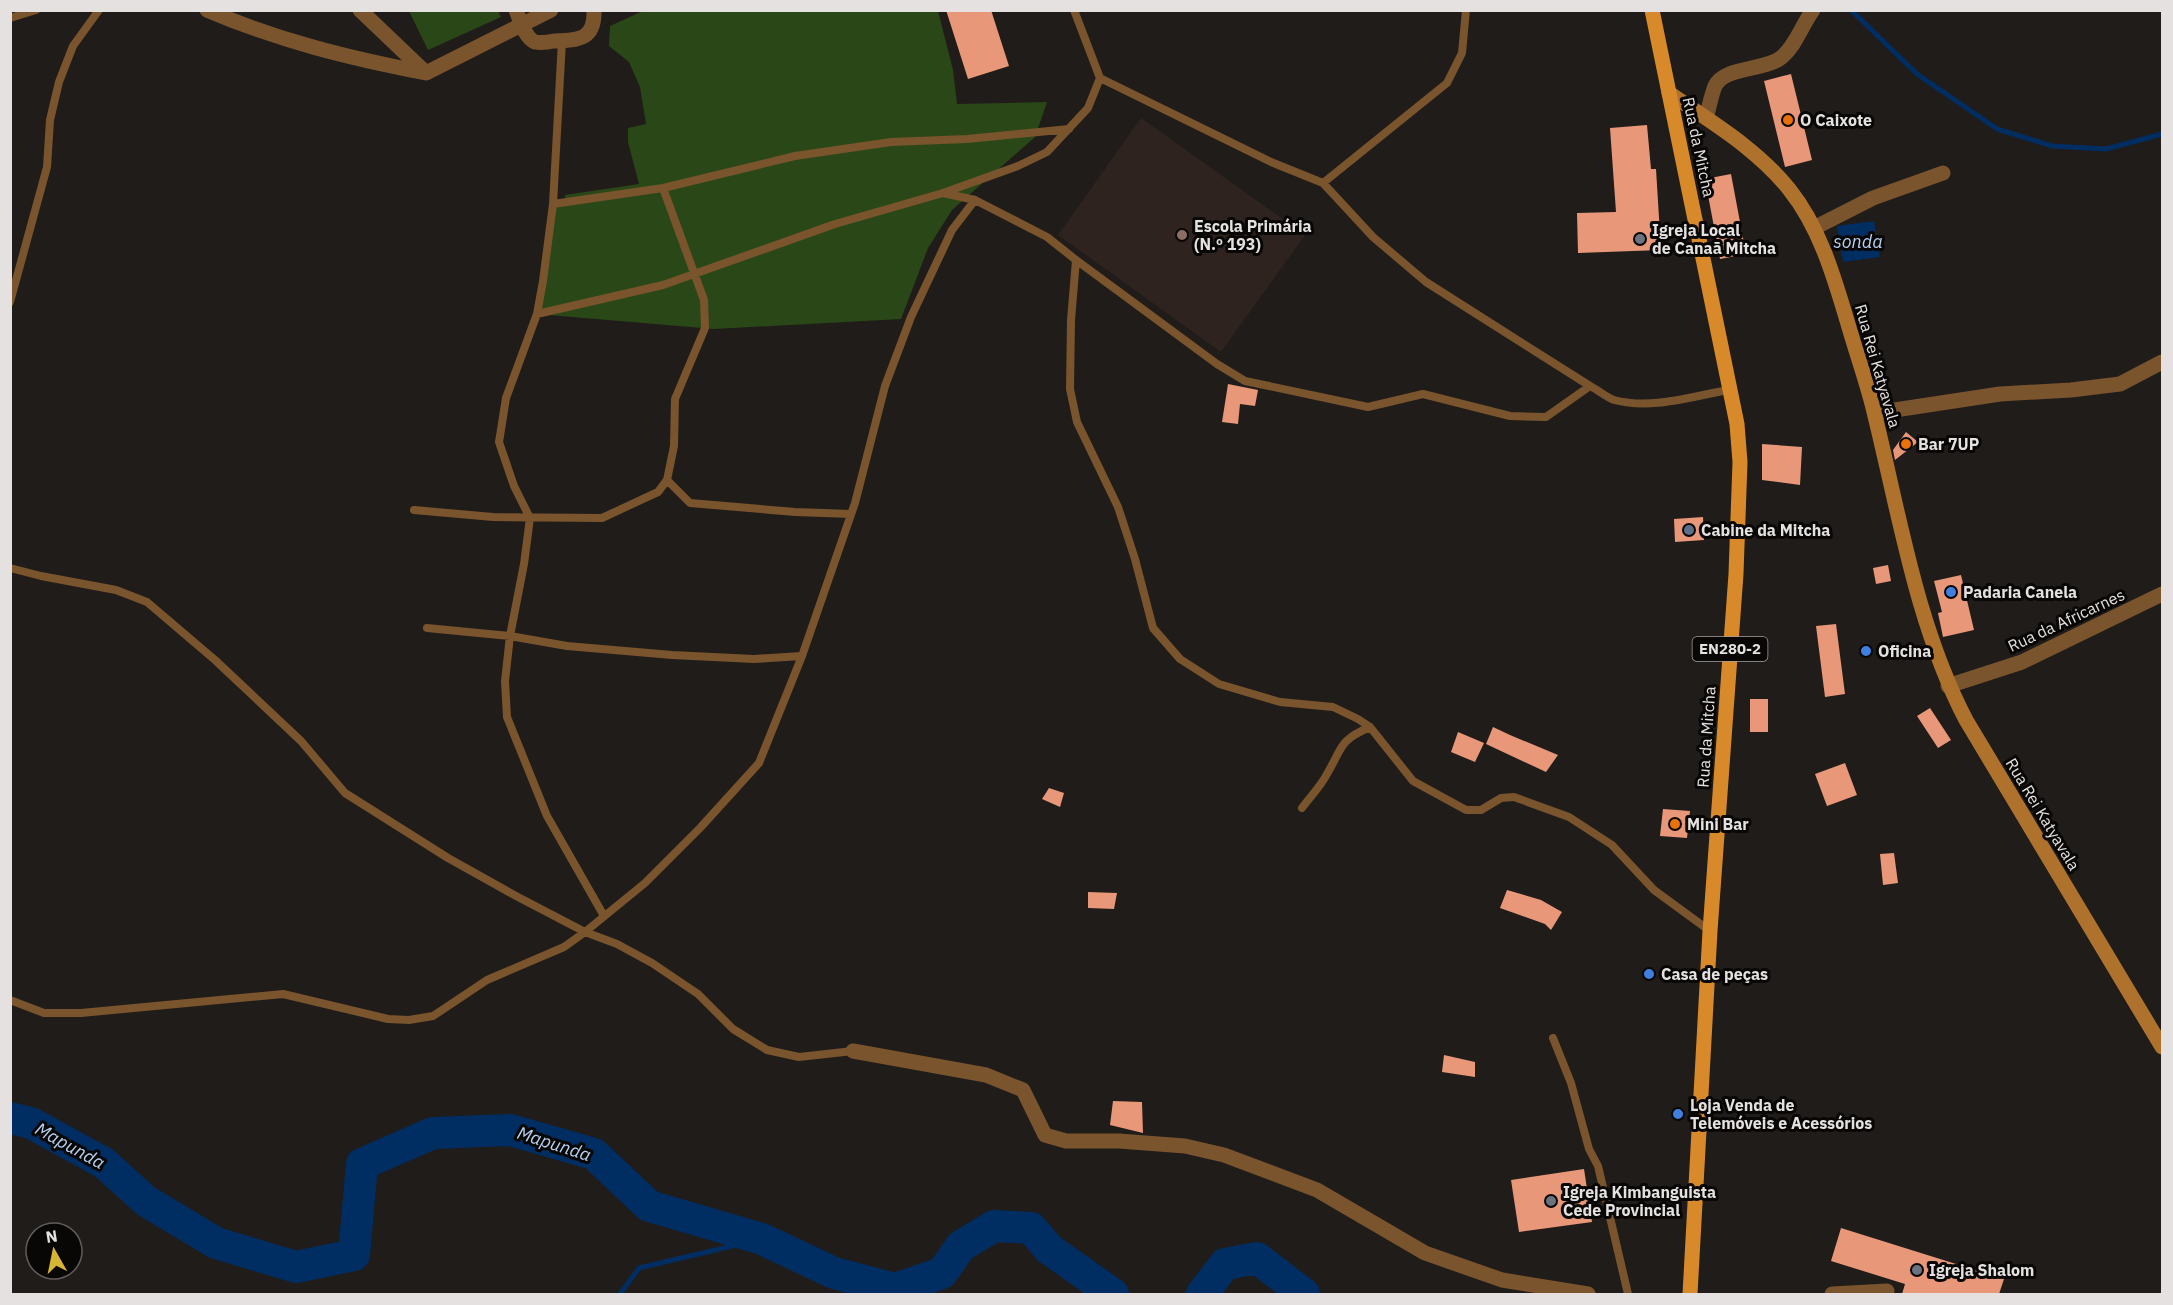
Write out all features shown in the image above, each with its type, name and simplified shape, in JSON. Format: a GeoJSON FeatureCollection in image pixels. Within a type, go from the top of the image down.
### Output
{"type":"FeatureCollection","features":[{"type":"Feature","properties":{"kind":"main road","name":"Rua da Mitcha"},"geometry":{"type":"LineString","coordinates":[[1652,10],[1737,424],[1740,462],[1736,574],[1710,931],[1690,1294]]}},
{"type":"Feature","properties":{"kind":"main road","name":"Rua Rei Katyavala"},"geometry":{"type":"LineString","coordinates":[[1669,93],[1758,157],[1789,189],[1814,228],[1837,289],[1875,413],[1915,584],[1948,686],[1966,720],[2163,1047]]}},
{"type":"Feature","properties":{"kind":"street"},"geometry":{"type":"LineString","coordinates":[[207,10],[272,36],[348,58],[426,73],[519,17],[551,10]]}},
{"type":"Feature","properties":{"kind":"street"},"geometry":{"type":"LineString","coordinates":[[360,10],[426,73]]}},
{"type":"Feature","properties":{"kind":"street"},"geometry":{"type":"LineString","coordinates":[[519,17],[528,37],[536,42],[562,41],[582,39],[590,32],[594,24],[594,10]]}},
{"type":"Feature","properties":{"kind":"street"},"geometry":{"type":"LineString","coordinates":[[1706,118],[1716,84],[1735,71],[1761,66],[1781,58],[1795,41],[1808,14]]}},
{"type":"Feature","properties":{"kind":"street"},"geometry":{"type":"LineString","coordinates":[[1814,228],[1873,198],[1943,173]]}},
{"type":"Feature","properties":{"kind":"street"},"geometry":{"type":"LineString","coordinates":[[1875,413],[2000,394],[2071,390],[2120,384],[2163,362]]}},
{"type":"Feature","properties":{"kind":"street","name":"Rua da Africarnes"},"geometry":{"type":"LineString","coordinates":[[1948,686],[2022,662],[2163,594]]}},
{"type":"Feature","properties":{"kind":"street"},"geometry":{"type":"LineString","coordinates":[[853,1051],[986,1075],[1023,1090],[1045,1135],[1066,1141],[1119,1141],[1185,1146],[1224,1155],[1317,1190],[1425,1253],[1502,1280],[1588,1294]]}},
{"type":"Feature","properties":{"kind":"street"},"geometry":{"type":"LineString","coordinates":[[1832,1294],[1887,1291]]}},
{"type":"Feature","properties":{"kind":"lane"},"geometry":{"type":"LineString","coordinates":[[10,18],[36,10]]}},
{"type":"Feature","properties":{"kind":"lane"},"geometry":{"type":"LineString","coordinates":[[10,302],[47,167],[50,120],[59,82],[73,46],[99,10]]}},
{"type":"Feature","properties":{"kind":"lane"},"geometry":{"type":"LineString","coordinates":[[537,314],[612,299],[695,275],[835,224],[943,193],[1018,166],[1047,152],[1088,108],[1100,78],[1074,10]]}},
{"type":"Feature","properties":{"kind":"lane"},"geometry":{"type":"LineString","coordinates":[[1323,183],[1447,83],[1462,53],[1466,10]]}},
{"type":"Feature","properties":{"kind":"lane"},"geometry":{"type":"LineString","coordinates":[[562,41],[553,204],[537,314],[506,398],[499,442],[514,486],[530,518],[510,636],[505,681],[507,717],[547,816],[604,916]]}},
{"type":"Feature","properties":{"kind":"lane"},"geometry":{"type":"LineString","coordinates":[[1100,78],[1271,162],[1323,183],[1373,237],[1426,282],[1613,400],[1646,403],[1673,402],[1729,390]]}},
{"type":"Feature","properties":{"kind":"lane"},"geometry":{"type":"LineString","coordinates":[[553,204],[663,188],[795,156],[891,142],[966,139],[1069,129]]}},
{"type":"Feature","properties":{"kind":"lane"},"geometry":{"type":"LineString","coordinates":[[414,510],[493,517],[602,518],[658,492],[667,480],[674,446],[675,399],[705,328],[704,300],[663,188]]}},
{"type":"Feature","properties":{"kind":"lane"},"geometry":{"type":"LineString","coordinates":[[943,193],[975,201],[1047,237],[1217,364],[1245,381],[1368,407],[1423,394],[1510,416],[1546,417],[1590,386]]}},
{"type":"Feature","properties":{"kind":"lane"},"geometry":{"type":"LineString","coordinates":[[10,1000],[44,1013],[81,1013],[283,994],[388,1019],[409,1020],[433,1016],[487,980],[564,946],[585,932],[645,883],[700,828],[759,763],[802,656],[851,514],[885,386],[911,317],[952,230],[975,201]]}},
{"type":"Feature","properties":{"kind":"lane"},"geometry":{"type":"LineString","coordinates":[[1076,260],[1071,320],[1070,389],[1077,422],[1118,507],[1135,559],[1153,628],[1180,659],[1219,684],[1280,702],[1333,707],[1358,718],[1370,727],[1413,781],[1466,810],[1481,810],[1502,798],[1514,797],[1569,818],[1611,845],[1654,890],[1710,931]]}},
{"type":"Feature","properties":{"kind":"lane"},"geometry":{"type":"LineString","coordinates":[[667,480],[690,503],[795,512],[851,514]]}},
{"type":"Feature","properties":{"kind":"lane"},"geometry":{"type":"LineString","coordinates":[[10,568],[116,590],[147,602],[215,660],[301,741],[345,793],[448,858],[585,932],[617,944],[652,963],[698,994],[733,1029],[767,1050],[799,1056],[853,1051]]}},
{"type":"Feature","properties":{"kind":"lane"},"geometry":{"type":"LineString","coordinates":[[427,628],[510,636],[567,646],[672,655],[754,659],[802,656]]}},
{"type":"Feature","properties":{"kind":"lane"},"geometry":{"type":"LineString","coordinates":[[1302,808],[1326,776],[1342,745],[1351,735],[1370,727]]}},
{"type":"Feature","properties":{"kind":"lane"},"geometry":{"type":"LineString","coordinates":[[1553,1038],[1571,1083],[1590,1149],[1598,1166],[1629,1294]]}},
{"type":"Feature","properties":{"kind":"shaded area","name":"Escola Primária (N.º 193)"},"geometry":{"type":"Polygon","coordinates":[[[1141,118],[1305,235],[1221,352],[1058,235],[1141,118]]]}},
{"type":"Feature","properties":{"kind":"green space"},"geometry":{"type":"Polygon","coordinates":[[[409,11],[498,11],[501,17],[428,50],[409,11]]]}},
{"type":"Feature","properties":{"kind":"green space"},"geometry":{"type":"Polygon","coordinates":[[[643,11],[938,11],[953,70],[957,104],[1047,102],[1035,137],[952,210],[928,248],[901,319],[714,329],[537,314],[553,204],[566,202],[565,195],[639,184],[628,142],[628,128],[646,124],[640,87],[629,62],[609,46],[610,26],[643,11]]]}},
{"type":"Feature","properties":{"kind":"water","name":"sonda"},"geometry":{"type":"Polygon","coordinates":[[[1874,221],[1880,257],[1843,262],[1837,226],[1874,221]]]}},
{"type":"Feature","properties":{"kind":"building"},"geometry":{"type":"Polygon","coordinates":[[[946,10],[991,10],[1009,66],[968,79],[946,10]]]}},
{"type":"Feature","properties":{"kind":"building","name":"O Caixote"},"geometry":{"type":"Polygon","coordinates":[[[1791,74],[1812,160],[1785,167],[1764,81],[1791,74]]]}},
{"type":"Feature","properties":{"kind":"building"},"geometry":{"type":"Polygon","coordinates":[[[1647,125],[1651,169],[1656,169],[1661,250],[1578,253],[1577,213],[1616,212],[1610,128],[1647,125]]]}},
{"type":"Feature","properties":{"kind":"building"},"geometry":{"type":"Polygon","coordinates":[[[1731,174],[1746,254],[1720,259],[1705,179],[1731,174]]]}},
{"type":"Feature","properties":{"kind":"building"},"geometry":{"type":"Polygon","coordinates":[[[1228,384],[1258,390],[1255,406],[1240,404],[1238,424],[1222,422],[1228,384]]]}},
{"type":"Feature","properties":{"kind":"building","name":"Bar 7UP"},"geometry":{"type":"Polygon","coordinates":[[[1906,432],[1918,442],[1895,460],[1893,450],[1906,432]]]}},
{"type":"Feature","properties":{"kind":"building"},"geometry":{"type":"Polygon","coordinates":[[[1762,444],[1802,447],[1800,485],[1762,480],[1762,444]]]}},
{"type":"Feature","properties":{"kind":"building","name":"Cabine da Mitcha"},"geometry":{"type":"Polygon","coordinates":[[[1703,517],[1704,540],[1675,542],[1674,519],[1703,517]]]}},
{"type":"Feature","properties":{"kind":"building"},"geometry":{"type":"Polygon","coordinates":[[[1888,565],[1891,581],[1876,584],[1873,568],[1888,565]]]}},
{"type":"Feature","properties":{"kind":"building"},"geometry":{"type":"Polygon","coordinates":[[[1961,575],[1974,630],[1943,637],[1938,613],[1942,612],[1934,581],[1961,575]]]}},
{"type":"Feature","properties":{"kind":"building"},"geometry":{"type":"Polygon","coordinates":[[[1836,624],[1845,694],[1825,697],[1816,626],[1836,624]]]}},
{"type":"Feature","properties":{"kind":"building"},"geometry":{"type":"Polygon","coordinates":[[[1750,699],[1768,699],[1768,732],[1750,732],[1750,699]]]}},
{"type":"Feature","properties":{"kind":"building"},"geometry":{"type":"Polygon","coordinates":[[[1930,708],[1951,740],[1938,748],[1917,716],[1930,708]]]}},
{"type":"Feature","properties":{"kind":"building"},"geometry":{"type":"Polygon","coordinates":[[[1493,727],[1558,755],[1546,772],[1486,744],[1493,727]]]}},
{"type":"Feature","properties":{"kind":"building"},"geometry":{"type":"Polygon","coordinates":[[[1458,732],[1484,743],[1475,762],[1451,752],[1458,732]]]}},
{"type":"Feature","properties":{"kind":"building"},"geometry":{"type":"Polygon","coordinates":[[[1845,763],[1857,795],[1827,806],[1815,774],[1845,763]]]}},
{"type":"Feature","properties":{"kind":"building"},"geometry":{"type":"Polygon","coordinates":[[[1049,788],[1064,793],[1060,807],[1042,799],[1049,788]]]}},
{"type":"Feature","properties":{"kind":"building","name":"Mini Bar"},"geometry":{"type":"Polygon","coordinates":[[[1663,809],[1690,811],[1687,838],[1660,836],[1663,809]]]}},
{"type":"Feature","properties":{"kind":"building"},"geometry":{"type":"Polygon","coordinates":[[[1894,853],[1898,883],[1883,885],[1880,854],[1894,853]]]}},
{"type":"Feature","properties":{"kind":"building"},"geometry":{"type":"Polygon","coordinates":[[[1507,890],[1541,900],[1562,912],[1551,930],[1545,924],[1500,908],[1507,890]]]}},
{"type":"Feature","properties":{"kind":"building"},"geometry":{"type":"Polygon","coordinates":[[[1088,892],[1117,893],[1114,909],[1088,908],[1088,892]]]}},
{"type":"Feature","properties":{"kind":"building"},"geometry":{"type":"Polygon","coordinates":[[[1444,1055],[1475,1062],[1475,1077],[1442,1072],[1444,1055]]]}},
{"type":"Feature","properties":{"kind":"building"},"geometry":{"type":"Polygon","coordinates":[[[1113,1101],[1142,1102],[1143,1133],[1110,1125],[1113,1101]]]}},
{"type":"Feature","properties":{"kind":"building","name":"Igreja Kimbanguista Cede Provincial"},"geometry":{"type":"Polygon","coordinates":[[[1584,1169],[1592,1222],[1519,1232],[1511,1180],[1584,1169]]]}},
{"type":"Feature","properties":{"kind":"building","name":"Igreja Shalom"},"geometry":{"type":"Polygon","coordinates":[[[1841,1228],[2004,1279],[1999,1294],[1902,1294],[1905,1284],[1831,1261],[1841,1228]]]}},
{"type":"Feature","properties":{"kind":"waterway"},"geometry":{"type":"LineString","coordinates":[[1851,10],[1917,74],[1997,129],[2052,146],[2106,149],[2162,134]]}},
{"type":"Feature","properties":{"kind":"waterway","name":"Mapunda"},"geometry":{"type":"LineString","coordinates":[[10,1118],[31,1123],[104,1163],[146,1201],[216,1243],[296,1267],[354,1255],[362,1164],[433,1133],[510,1130],[594,1154],[649,1206],[762,1239],[834,1273],[895,1289],[942,1273],[961,1246],[994,1226],[1031,1228],[1049,1249],[1113,1294]]}},
{"type":"Feature","properties":{"kind":"waterway"},"geometry":{"type":"LineString","coordinates":[[620,1294],[639,1268],[762,1239]]}},
{"type":"Feature","properties":{"kind":"waterway","name":"Mapunda"},"geometry":{"type":"LineString","coordinates":[[1202,1294],[1225,1264],[1257,1258],[1304,1294]]}},
{"type":"Feature","properties":{"kind":"place","name":"O Caixote"},"geometry":{"type":"Point","coordinates":[1788,120]}},
{"type":"Feature","properties":{"kind":"place","name":"Escola Primária (N.º 193)"},"geometry":{"type":"Point","coordinates":[1182,235]}},
{"type":"Feature","properties":{"kind":"place","name":"Igreja Local de Canaã Mitcha"},"geometry":{"type":"Point","coordinates":[1640,239]}},
{"type":"Feature","properties":{"kind":"place","name":"Bar 7UP"},"geometry":{"type":"Point","coordinates":[1906,444]}},
{"type":"Feature","properties":{"kind":"place","name":"Cabine da Mitcha"},"geometry":{"type":"Point","coordinates":[1689,530]}},
{"type":"Feature","properties":{"kind":"place","name":"Padaria Canela"},"geometry":{"type":"Point","coordinates":[1951,592]}},
{"type":"Feature","properties":{"kind":"place","name":"Oficina"},"geometry":{"type":"Point","coordinates":[1866,651]}},
{"type":"Feature","properties":{"kind":"place","name":"Mini Bar"},"geometry":{"type":"Point","coordinates":[1675,824]}},
{"type":"Feature","properties":{"kind":"place","name":"Casa de peças"},"geometry":{"type":"Point","coordinates":[1649,974]}},
{"type":"Feature","properties":{"kind":"place","name":"Loja Venda de Telemóveis e Acessórios"},"geometry":{"type":"Point","coordinates":[1678,1114]}},
{"type":"Feature","properties":{"kind":"place","name":"Igreja Kimbanguista Cede Provincial"},"geometry":{"type":"Point","coordinates":[1551,1201]}},
{"type":"Feature","properties":{"kind":"place","name":"Igreja Shalom"},"geometry":{"type":"Point","coordinates":[1917,1270]}}]}
